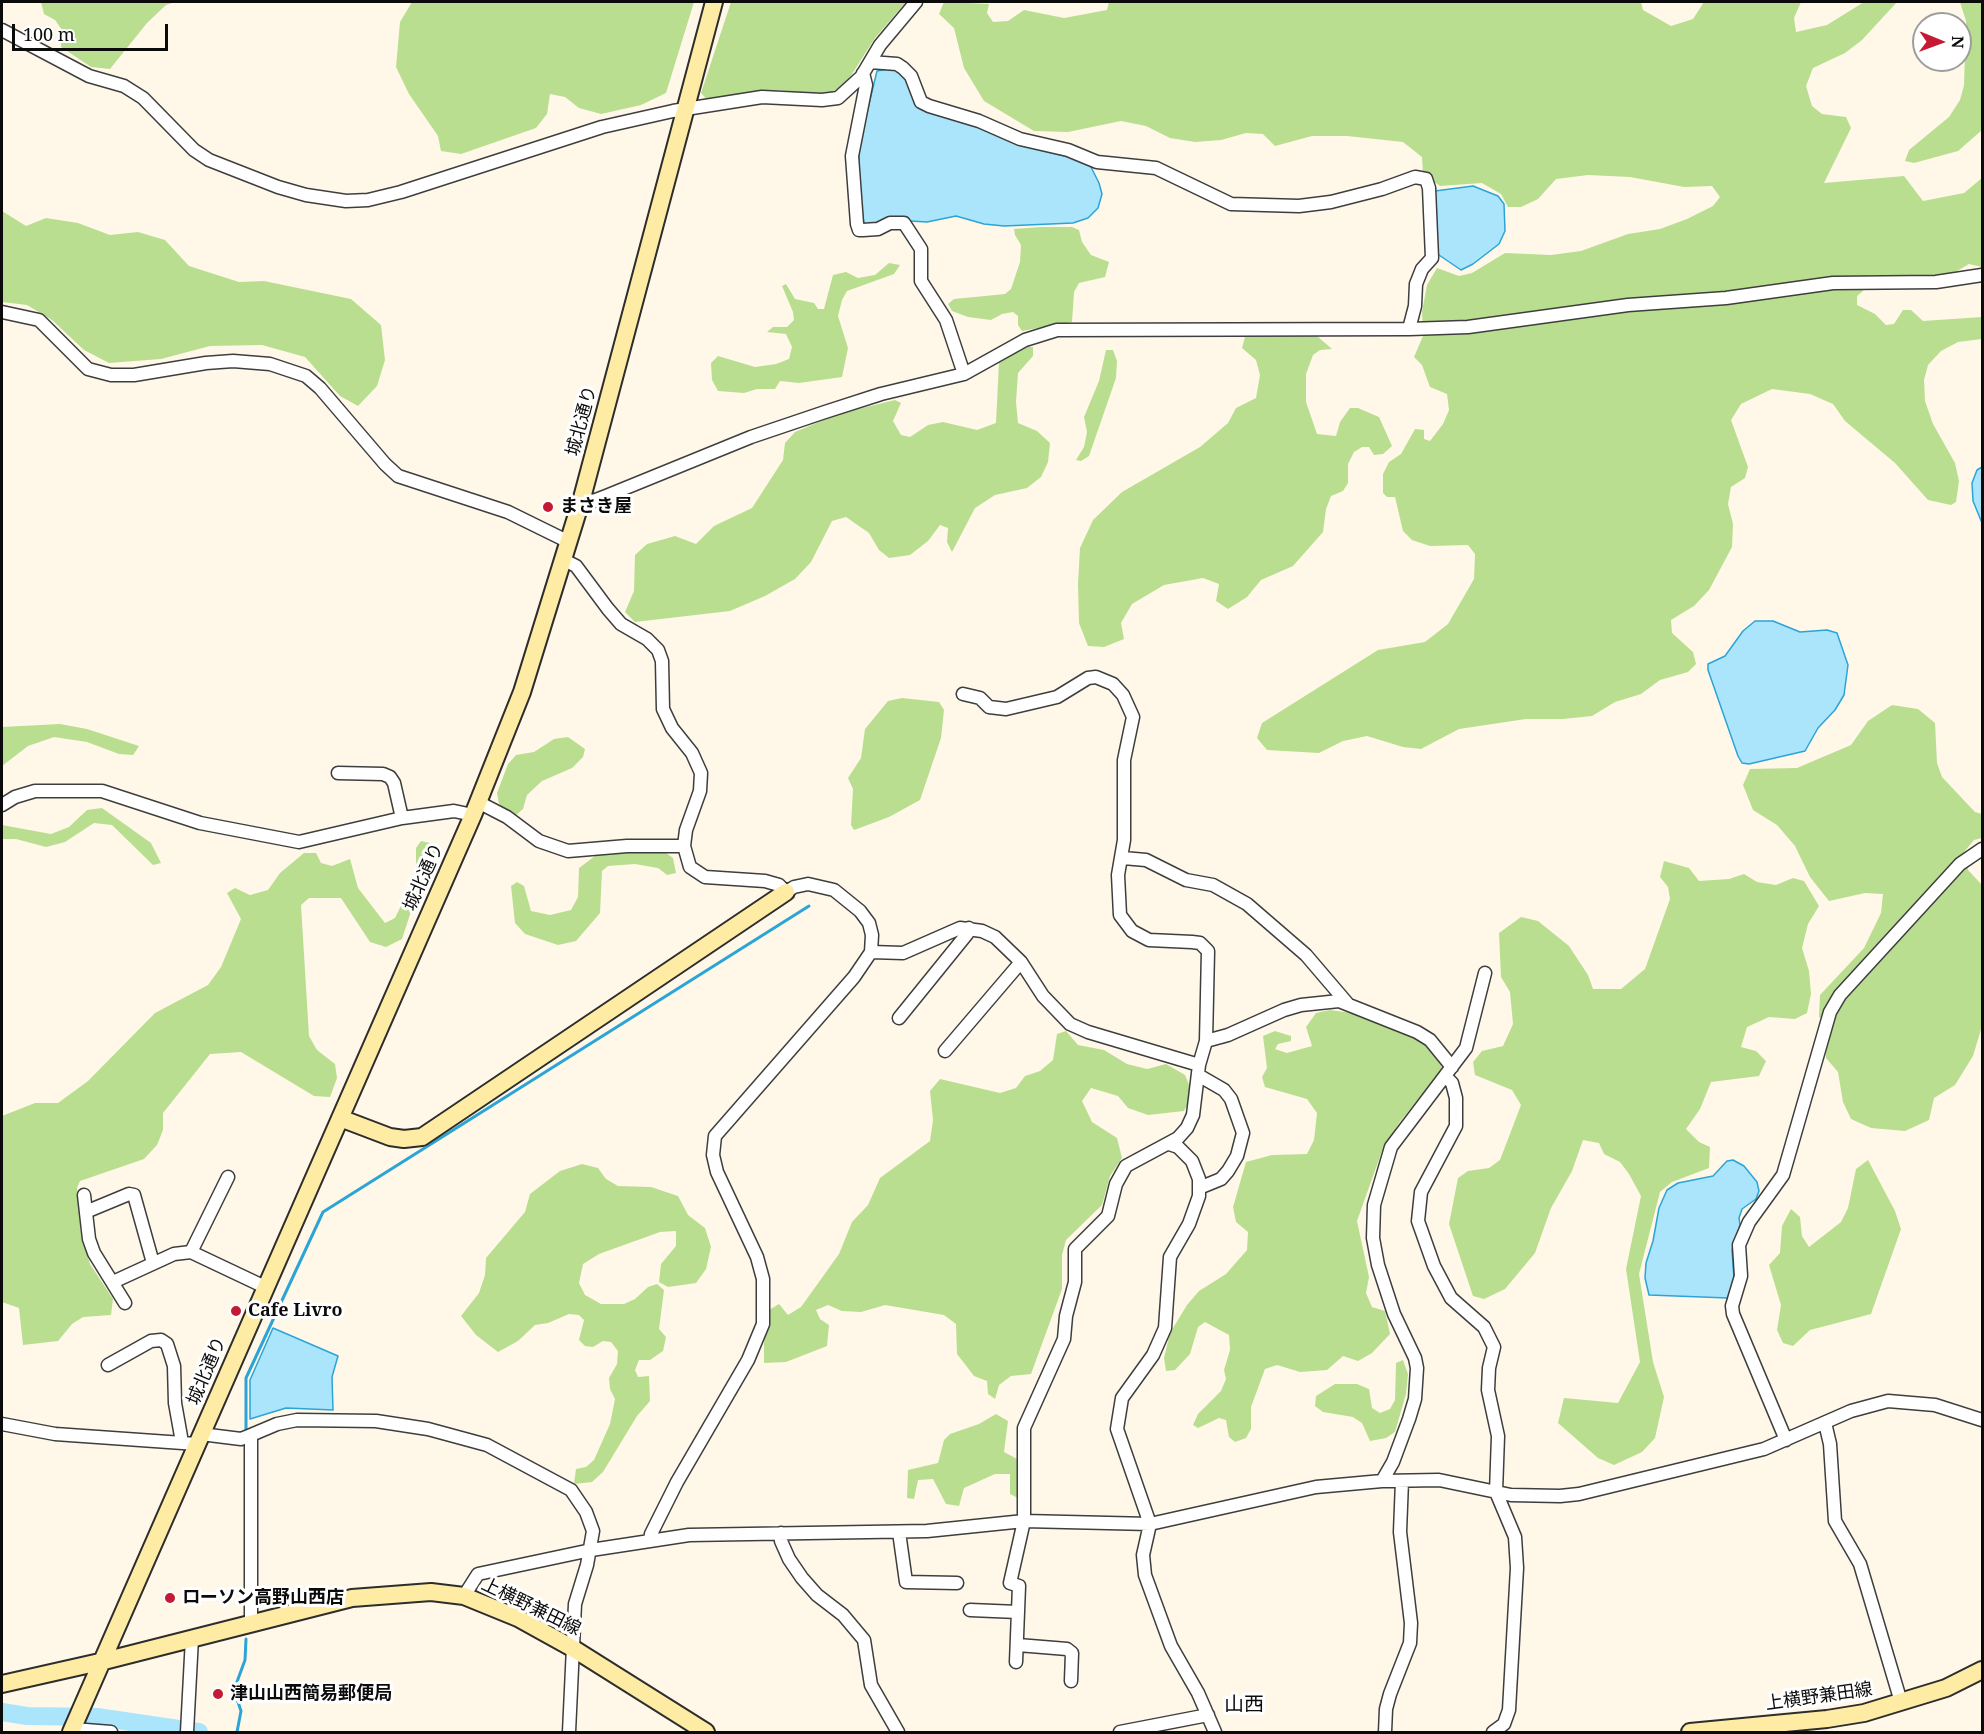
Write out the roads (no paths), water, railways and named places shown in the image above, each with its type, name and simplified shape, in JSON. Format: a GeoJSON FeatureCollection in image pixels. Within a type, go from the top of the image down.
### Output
{"type":"FeatureCollection","features":[{"type":"Feature","properties":{"kind":"street","name":"城北通り"},"geometry":{"type":"LineString","coordinates":[[73,1729],[104,1661],[193,1440],[265,1287],[476,809],[538,648],[582,498],[714,2]]}},
{"type":"Feature","properties":{"kind":"street"},"geometry":{"type":"LineString","coordinates":[[2,30],[89,76],[124,86],[144,98],[194,150],[209,160],[278,187],[306,195],[346,201],[368,200],[401,192],[602,127],[762,97],[822,100],[838,98],[863,73],[880,45],[916,2]]}},
{"type":"Feature","properties":{"kind":"street"},"geometry":{"type":"LineString","coordinates":[[870,62],[897,64],[903,68],[911,76],[921,102],[929,106],[979,121],[1020,139],[1068,150],[1098,162],[1156,168],[1231,204],[1280,206],[1331,202],[1382,189],[1415,177],[1426,179],[1430,188],[1432,258],[1422,269],[1416,284],[1415,306],[1409,329]]}},
{"type":"Feature","properties":{"kind":"street"},"geometry":{"type":"LineString","coordinates":[[863,73],[866,85],[852,156],[859,230],[878,229],[890,223],[904,223],[921,249],[921,281],[946,320],[964,374]]}},
{"type":"Feature","properties":{"kind":"street"},"geometry":{"type":"LineString","coordinates":[[582,498],[593,501],[751,437],[825,411],[964,374],[1025,340],[1057,330],[1409,329],[1502,324],[1628,305],[1726,298],[1833,283],[1936,282],[1983,275]]}},
{"type":"Feature","properties":{"kind":"street"},"geometry":{"type":"LineString","coordinates":[[2,312],[39,320],[88,369],[111,375],[134,375],[206,363],[233,361],[270,364],[306,376],[320,388],[398,476],[508,512],[569,542]]}},
{"type":"Feature","properties":{"kind":"street"},"geometry":{"type":"LineString","coordinates":[[564,560],[576,566],[621,624],[647,639],[660,656],[663,671],[663,709],[672,728],[692,753],[701,773],[700,791],[686,830],[684,846],[690,867],[705,877],[765,881],[779,885],[786,892]]}},
{"type":"Feature","properties":{"kind":"street"},"geometry":{"type":"LineString","coordinates":[[963,694],[980,698],[989,707],[1006,709],[1057,697],[1088,678],[1096,676],[1113,684],[1123,695],[1133,717],[1124,760],[1123,858],[1118,866],[1117,888],[1120,915],[1125,925],[1149,940],[1200,943],[1208,951],[1206,1041],[1198,1070],[1192,1115],[1187,1128],[1169,1144],[1126,1166],[1116,1184],[1108,1216],[1075,1249],[1075,1282],[1064,1339],[1024,1428],[1026,1495],[1024,1521],[1010,1583],[1019,1586],[1016,1662]]}},
{"type":"Feature","properties":{"kind":"street"},"geometry":{"type":"LineString","coordinates":[[338,773],[383,774],[390,777],[394,783],[402,818]]}},
{"type":"Feature","properties":{"kind":"street"},"geometry":{"type":"LineString","coordinates":[[2,805],[15,797],[35,791],[102,791],[200,823],[285,842],[299,842],[402,818],[476,809],[507,818],[539,841],[568,851],[627,846],[684,846]]}},
{"type":"Feature","properties":{"kind":"street"},"geometry":{"type":"LineString","coordinates":[[1786,1440],[1733,1314],[1732,1306],[1741,1276],[1739,1245],[1749,1222],[1783,1175],[1822,1033],[1835,1003],[1960,864],[1983,849]]}},
{"type":"Feature","properties":{"kind":"street"},"geometry":{"type":"LineString","coordinates":[[1123,858],[1146,860],[1186,880],[1213,885],[1247,904],[1306,955],[1347,1003],[1430,1040],[1448,1071],[1456,1098],[1456,1126],[1421,1192],[1418,1221],[1434,1266],[1451,1298],[1484,1327],[1494,1347],[1489,1368],[1488,1390],[1498,1436],[1496,1492],[1515,1537],[1517,1568],[1509,1710],[1504,1724],[1493,1732]]}},
{"type":"Feature","properties":{"kind":"street"},"geometry":{"type":"LineString","coordinates":[[340,1118],[390,1137],[404,1139],[422,1137],[794,886],[808,884],[834,891],[846,898],[869,923],[872,935],[871,952],[854,977],[715,1136],[712,1155],[717,1172],[757,1257],[763,1279],[763,1324],[760,1336],[748,1360],[677,1482],[651,1534],[650,1541]]}},
{"type":"Feature","properties":{"kind":"street"},"geometry":{"type":"LineString","coordinates":[[871,952],[903,953],[960,928],[969,928],[995,937],[1021,962],[1042,996],[1070,1024],[1198,1070],[1224,1090],[1231,1099],[1243,1133],[1237,1156],[1228,1171],[1221,1179],[1199,1188]]}},
{"type":"Feature","properties":{"kind":"street"},"geometry":{"type":"LineString","coordinates":[[899,1018],[967,934],[969,928]]}},
{"type":"Feature","properties":{"kind":"street"},"geometry":{"type":"LineString","coordinates":[[945,1051],[1021,962]]}},
{"type":"Feature","properties":{"kind":"street"},"geometry":{"type":"LineString","coordinates":[[1383,1481],[1393,1462],[1409,1419],[1414,1399],[1417,1368],[1415,1358],[1394,1314],[1378,1265],[1373,1238],[1374,1205],[1391,1147],[1470,1038],[1485,974]]}},
{"type":"Feature","properties":{"kind":"street"},"geometry":{"type":"LineString","coordinates":[[1206,1041],[1301,1005],[1347,1003]]}},
{"type":"Feature","properties":{"kind":"street"},"geometry":{"type":"LineString","coordinates":[[1169,1144],[1178,1147],[1192,1161],[1199,1179],[1199,1188],[1195,1210],[1170,1257],[1167,1271],[1168,1314],[1160,1342],[1127,1388],[1117,1414],[1118,1438],[1150,1524],[1143,1555],[1144,1575],[1171,1646],[1215,1732]]}},
{"type":"Feature","properties":{"kind":"street"},"geometry":{"type":"LineString","coordinates":[[191,1252],[228,1177]]}},
{"type":"Feature","properties":{"kind":"street"},"geometry":{"type":"LineString","coordinates":[[88,1211],[129,1194],[134,1195],[153,1263]]}},
{"type":"Feature","properties":{"kind":"street"},"geometry":{"type":"LineString","coordinates":[[84,1195],[88,1211],[89,1239],[94,1253],[125,1303]]}},
{"type":"Feature","properties":{"kind":"street"},"geometry":{"type":"LineString","coordinates":[[113,1282],[174,1254],[191,1252],[265,1287]]}},
{"type":"Feature","properties":{"kind":"street"},"geometry":{"type":"LineString","coordinates":[[108,1365],[151,1341],[161,1340],[167,1344],[174,1366],[175,1403],[193,1440]]}},
{"type":"Feature","properties":{"kind":"street"},"geometry":{"type":"LineString","coordinates":[[464,1596],[478,1574],[591,1550],[689,1535],[899,1532],[1024,1521],[1150,1524],[1316,1487],[1383,1481],[1440,1480],[1496,1492],[1542,1496],[1579,1494],[1717,1462],[1786,1440],[1851,1411],[1888,1401],[1935,1405],[1983,1420]]}},
{"type":"Feature","properties":{"kind":"street"},"geometry":{"type":"LineString","coordinates":[[2,1424],[114,1440],[193,1440],[241,1438],[288,1421],[376,1421],[428,1429],[487,1445],[571,1490],[586,1512],[593,1531],[591,1550],[575,1604],[570,1732]]}},
{"type":"Feature","properties":{"kind":"street"},"geometry":{"type":"LineString","coordinates":[[1825,1423],[1830,1444],[1835,1521],[1860,1564],[1901,1702]]}},
{"type":"Feature","properties":{"kind":"street"},"geometry":{"type":"LineString","coordinates":[[251,1436],[251,1623]]}},
{"type":"Feature","properties":{"kind":"street"},"geometry":{"type":"LineString","coordinates":[[1385,1732],[1388,1702],[1410,1643],[1411,1623],[1401,1532],[1402,1481]]}},
{"type":"Feature","properties":{"kind":"street"},"geometry":{"type":"LineString","coordinates":[[899,1532],[906,1582],[957,1583]]}},
{"type":"Feature","properties":{"kind":"street"},"geometry":{"type":"LineString","coordinates":[[781,1533],[781,1541],[802,1578],[817,1595],[843,1615],[864,1640],[871,1685],[898,1732]]}},
{"type":"Feature","properties":{"kind":"street","name":"上横野兼田線"},"geometry":{"type":"LineString","coordinates":[[2,1684],[104,1661],[352,1598],[431,1592],[464,1596],[519,1618],[574,1649],[706,1732]]}},
{"type":"Feature","properties":{"kind":"street"},"geometry":{"type":"LineString","coordinates":[[970,1610],[1018,1612]]}},
{"type":"Feature","properties":{"kind":"street"},"geometry":{"type":"LineString","coordinates":[[187,1732],[192,1638]]}},
{"type":"Feature","properties":{"kind":"street"},"geometry":{"type":"LineString","coordinates":[[1018,1645],[1067,1649],[1072,1653],[1071,1681]]}},
{"type":"Feature","properties":{"kind":"street","name":"上横野兼田線"},"geometry":{"type":"LineString","coordinates":[[1690,1732],[1827,1719],[1901,1702],[1946,1688],[1983,1670]]}},
{"type":"Feature","properties":{"kind":"street"},"geometry":{"type":"LineString","coordinates":[[1120,1732],[1208,1715]]}},
{"type":"Feature","properties":{"kind":"street"},"geometry":{"type":"LineString","coordinates":[[73,1729],[111,1732]]}},
{"type":"Feature","properties":{"kind":"water"},"geometry":{"type":"Polygon","coordinates":[[[888,69],[899,71],[907,78],[914,100],[1017,144],[1081,160],[1091,167],[1099,183],[1102,194],[1098,208],[1088,218],[1073,223],[1004,226],[984,224],[956,216],[927,222],[894,220],[871,226],[864,224],[859,188],[859,145],[877,71],[888,69]]]}},
{"type":"Feature","properties":{"kind":"water"},"geometry":{"type":"Polygon","coordinates":[[[1473,186],[1498,196],[1504,204],[1505,231],[1499,244],[1473,264],[1461,270],[1436,253],[1435,191],[1473,186]]]}},
{"type":"Feature","properties":{"kind":"water"},"geometry":{"type":"Polygon","coordinates":[[[1982,467],[1982,523],[1973,501],[1972,483],[1977,470],[1982,467]]]}},
{"type":"Feature","properties":{"kind":"water"},"geometry":{"type":"Polygon","coordinates":[[[1755,621],[1773,621],[1800,632],[1827,630],[1837,633],[1848,665],[1844,695],[1835,710],[1818,728],[1805,751],[1749,764],[1742,763],[1738,756],[1708,670],[1708,664],[1725,656],[1743,631],[1755,621]]]}},
{"type":"Feature","properties":{"kind":"water"},"geometry":{"type":"Polygon","coordinates":[[[1733,1160],[1744,1166],[1757,1182],[1759,1191],[1756,1199],[1742,1209],[1739,1218],[1740,1225],[1732,1250],[1734,1279],[1728,1298],[1649,1295],[1645,1278],[1646,1263],[1659,1208],[1667,1190],[1678,1183],[1713,1176],[1727,1161],[1733,1160]]]}},
{"type":"Feature","properties":{"kind":"water"},"geometry":{"type":"Polygon","coordinates":[[[273,1328],[338,1356],[332,1377],[333,1410],[286,1408],[250,1419],[250,1380],[273,1328]]]}},
{"type":"Feature","properties":{"kind":"waterway"},"geometry":{"type":"LineString","coordinates":[[246,1433],[246,1378],[323,1212],[809,906]]}},
{"type":"Feature","properties":{"kind":"waterway"},"geometry":{"type":"LineString","coordinates":[[237,1732],[241,1711],[234,1690],[245,1660],[246,1639]]}},
{"type":"Feature","properties":{"kind":"waterway"},"geometry":{"type":"LineString","coordinates":[[2,1712],[27,1716],[97,1717],[199,1732]]}},
{"type":"Feature","properties":{"kind":"place","name":"まさき屋"},"geometry":{"type":"Point","coordinates":[548,507]}},
{"type":"Feature","properties":{"kind":"place","name":"Cafe Livro"},"geometry":{"type":"Point","coordinates":[236,1311]}},
{"type":"Feature","properties":{"kind":"place","name":"ローソン高野山西店"},"geometry":{"type":"Point","coordinates":[170,1598]}},
{"type":"Feature","properties":{"kind":"place","name":"津山山西簡易郵便局"},"geometry":{"type":"Point","coordinates":[218,1694]}},
{"type":"Feature","properties":{"kind":"district","name":"山西"},"geometry":{"type":"Point","coordinates":[1244,1705]}}]}
